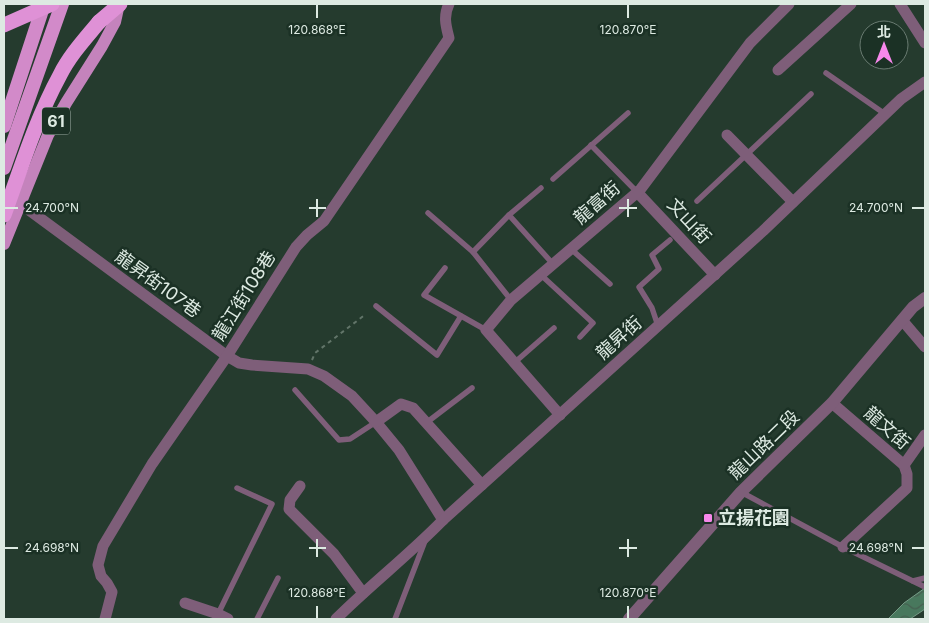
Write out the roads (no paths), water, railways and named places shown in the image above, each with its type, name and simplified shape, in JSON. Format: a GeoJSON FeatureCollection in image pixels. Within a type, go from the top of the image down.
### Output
{"type":"FeatureCollection","features":[{"type":"Feature","properties":{"kind":"highway"},"geometry":{"type":"LineString","coordinates":[[4,126],[44,4]]}},
{"type":"Feature","properties":{"kind":"highway"},"geometry":{"type":"LineString","coordinates":[[4,25],[52,4]]}},
{"type":"Feature","properties":{"kind":"highway","name":"61"},"geometry":{"type":"LineString","coordinates":[[4,168],[62,4]]}},
{"type":"Feature","properties":{"kind":"highway"},"geometry":{"type":"LineString","coordinates":[[4,215],[46,102],[61,73],[78,47],[99,22],[120,4]]}},
{"type":"Feature","properties":{"kind":"main road","name":"61"},"geometry":{"type":"LineString","coordinates":[[4,244],[48,135],[115,22],[120,4]]}},
{"type":"Feature","properties":{"kind":"street","name":"龍江街108巷"},"geometry":{"type":"LineString","coordinates":[[105,619],[112,592],[101,576],[98,565],[103,546],[152,464],[227,356],[296,247],[324,221],[449,38],[445,23],[446,9],[449,4]]}},
{"type":"Feature","properties":{"kind":"street","name":"龍富街"},"geometry":{"type":"LineString","coordinates":[[486,330],[511,300],[637,192],[750,43],[789,4]]}},
{"type":"Feature","properties":{"kind":"street"},"geometry":{"type":"LineString","coordinates":[[778,70],[851,4]]}},
{"type":"Feature","properties":{"kind":"street"},"geometry":{"type":"LineString","coordinates":[[900,4],[925,43]]}},
{"type":"Feature","properties":{"kind":"street","name":"龍昇街"},"geometry":{"type":"LineString","coordinates":[[336,619],[715,274],[901,99],[925,82]]}},
{"type":"Feature","properties":{"kind":"street"},"geometry":{"type":"LineString","coordinates":[[727,135],[793,202]]}},
{"type":"Feature","properties":{"kind":"street","name":"文山街"},"geometry":{"type":"LineString","coordinates":[[637,192],[715,274]]}},
{"type":"Feature","properties":{"kind":"street","name":"龍昇街107巷"},"geometry":{"type":"LineString","coordinates":[[29,210],[239,363],[252,366],[308,369],[324,376],[352,396],[399,450],[443,520]]}},
{"type":"Feature","properties":{"kind":"street","name":"龍山路二段"},"geometry":{"type":"LineString","coordinates":[[628,619],[741,492],[832,403],[912,307],[925,298]]}},
{"type":"Feature","properties":{"kind":"street"},"geometry":{"type":"LineString","coordinates":[[902,320],[925,347]]}},
{"type":"Feature","properties":{"kind":"street"},"geometry":{"type":"LineString","coordinates":[[486,330],[560,415]]}},
{"type":"Feature","properties":{"kind":"street","name":"龍文街"},"geometry":{"type":"LineString","coordinates":[[832,403],[904,465],[907,474],[907,488],[843,547]]}},
{"type":"Feature","properties":{"kind":"street"},"geometry":{"type":"LineString","coordinates":[[376,422],[401,404],[413,408],[482,485]]}},
{"type":"Feature","properties":{"kind":"street"},"geometry":{"type":"LineString","coordinates":[[904,465],[925,435]]}},
{"type":"Feature","properties":{"kind":"street"},"geometry":{"type":"LineString","coordinates":[[300,486],[290,500],[289,509],[334,554],[363,593]]}},
{"type":"Feature","properties":{"kind":"street"},"geometry":{"type":"LineString","coordinates":[[185,603],[223,617]]}},
{"type":"Feature","properties":{"kind":"lane"},"geometry":{"type":"LineString","coordinates":[[826,73],[885,114]]}},
{"type":"Feature","properties":{"kind":"lane"},"geometry":{"type":"LineString","coordinates":[[697,201],[811,94]]}},
{"type":"Feature","properties":{"kind":"lane"},"geometry":{"type":"LineString","coordinates":[[553,178],[628,113]]}},
{"type":"Feature","properties":{"kind":"lane"},"geometry":{"type":"LineString","coordinates":[[590,145],[637,192]]}},
{"type":"Feature","properties":{"kind":"lane"},"geometry":{"type":"LineString","coordinates":[[473,252],[509,215],[542,188]]}},
{"type":"Feature","properties":{"kind":"lane"},"geometry":{"type":"LineString","coordinates":[[428,213],[473,252],[511,300]]}},
{"type":"Feature","properties":{"kind":"lane"},"geometry":{"type":"LineString","coordinates":[[509,215],[553,264]]}},
{"type":"Feature","properties":{"kind":"lane"},"geometry":{"type":"LineString","coordinates":[[658,326],[652,308],[639,287],[659,269],[652,255],[670,240]]}},
{"type":"Feature","properties":{"kind":"lane"},"geometry":{"type":"LineString","coordinates":[[571,249],[610,284]]}},
{"type":"Feature","properties":{"kind":"lane"},"geometry":{"type":"LineString","coordinates":[[445,268],[424,295],[486,330]]}},
{"type":"Feature","properties":{"kind":"lane"},"geometry":{"type":"LineString","coordinates":[[541,274],[593,323],[580,337]]}},
{"type":"Feature","properties":{"kind":"lane"},"geometry":{"type":"LineString","coordinates":[[376,306],[437,355],[462,316]]}},
{"type":"Feature","properties":{"kind":"lane"},"geometry":{"type":"LineString","coordinates":[[514,363],[554,328]]}},
{"type":"Feature","properties":{"kind":"lane"},"geometry":{"type":"LineString","coordinates":[[426,423],[472,388]]}},
{"type":"Feature","properties":{"kind":"lane"},"geometry":{"type":"LineString","coordinates":[[295,390],[339,440],[350,439],[376,422]]}},
{"type":"Feature","properties":{"kind":"lane"},"geometry":{"type":"LineString","coordinates":[[223,617],[272,504],[237,488]]}},
{"type":"Feature","properties":{"kind":"lane"},"geometry":{"type":"LineString","coordinates":[[741,492],[843,547],[923,586]]}},
{"type":"Feature","properties":{"kind":"lane"},"geometry":{"type":"LineString","coordinates":[[395,619],[427,537]]}},
{"type":"Feature","properties":{"kind":"lane"},"geometry":{"type":"LineString","coordinates":[[256,619],[278,578]]}},
{"type":"Feature","properties":{"kind":"lane"},"geometry":{"type":"LineString","coordinates":[[913,582],[925,578]]}},
{"type":"Feature","properties":{"kind":"water"},"geometry":{"type":"Polygon","coordinates":[[[925,588],[925,609],[910,619],[888,619],[904,603],[925,588]]]}},
{"type":"Feature","properties":{"kind":"place","name":"立揚花園"},"geometry":{"type":"Point","coordinates":[708,518]}}]}
